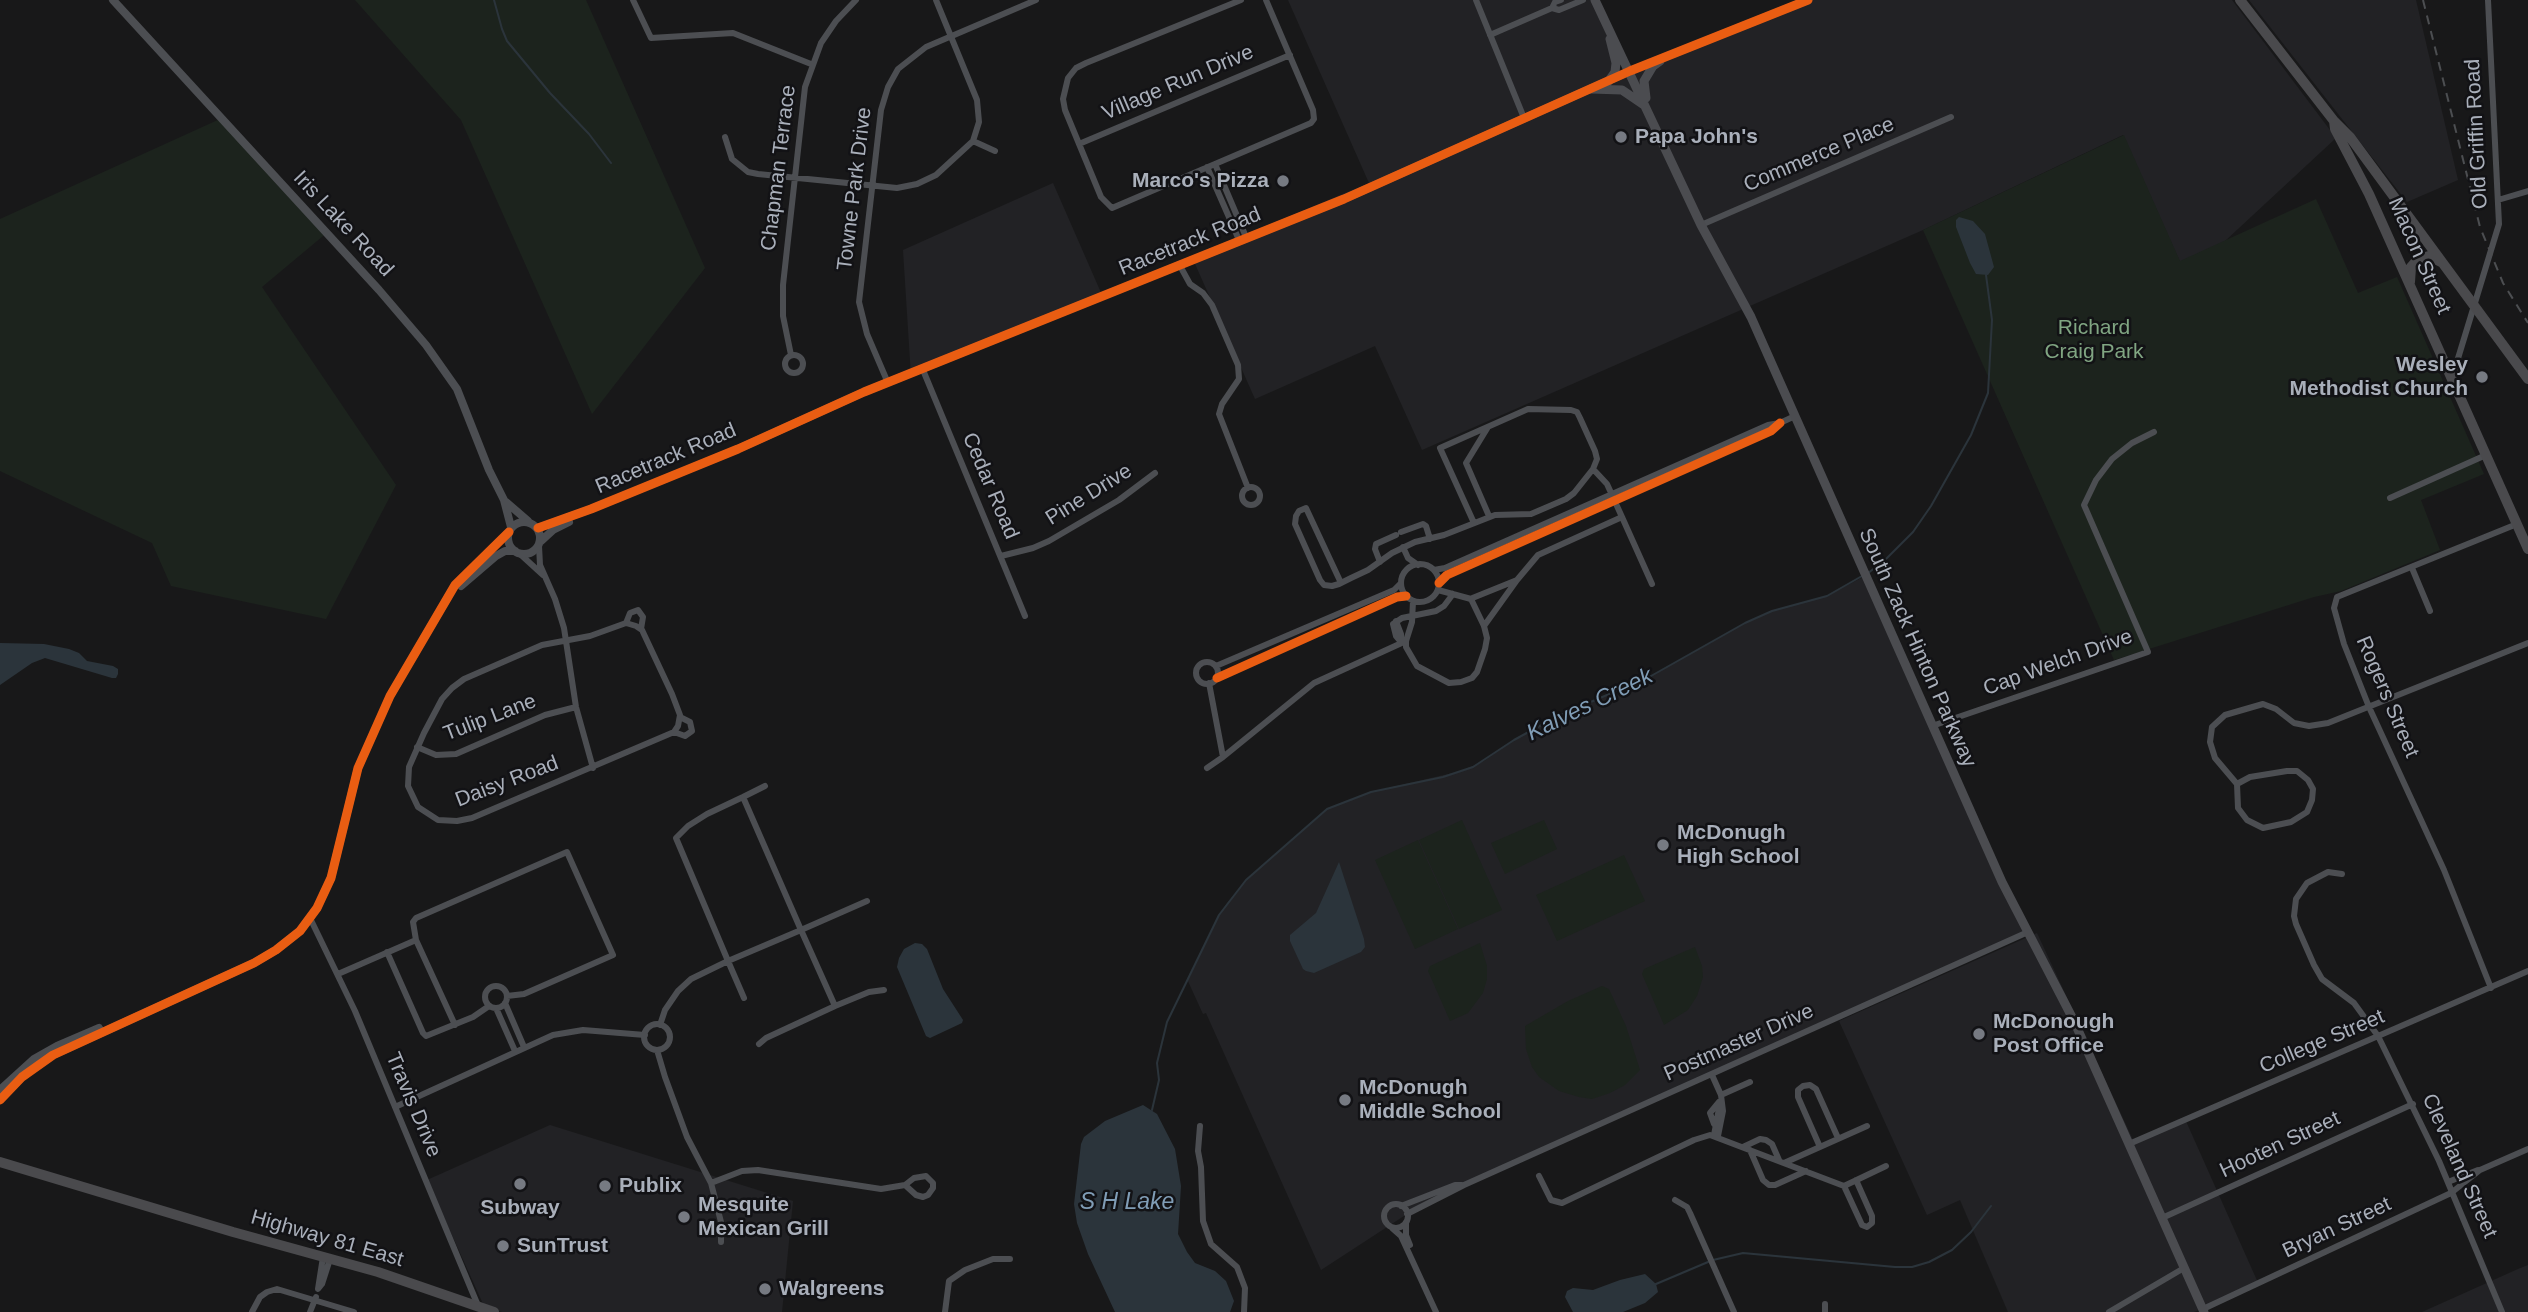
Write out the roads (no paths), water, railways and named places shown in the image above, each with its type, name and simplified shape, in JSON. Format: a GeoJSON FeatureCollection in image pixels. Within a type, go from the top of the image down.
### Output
{"type":"FeatureCollection","features":[{"type":"Feature","properties":{"kind":"main road","name":"South Zack Hinton Parkway"},"geometry":{"type":"LineString","coordinates":[[1595,0],[1701,225],[1751,317],[2002,882],[2074,1021],[2203,1311]]}},
{"type":"Feature","properties":{"kind":"main road","name":"Macon Street"},"geometry":{"type":"LineString","coordinates":[[2240,0],[2334,121],[2337,132],[2361,175],[2528,549]]}},
{"type":"Feature","properties":{"kind":"main road"},"geometry":{"type":"LineString","coordinates":[[1607,24],[1616,63],[1615,72],[1608,82]]}},
{"type":"Feature","properties":{"kind":"main road"},"geometry":{"type":"LineString","coordinates":[[1648,110],[1644,81],[1653,66],[1660,61]]}},
{"type":"Feature","properties":{"kind":"main road"},"geometry":{"type":"LineString","coordinates":[[1591,89],[1622,90],[1639,100],[1648,110]]}},
{"type":"Feature","properties":{"kind":"main road"},"geometry":{"type":"LineString","coordinates":[[2334,121],[2350,137],[2528,379]]}},
{"type":"Feature","properties":{"kind":"main road"},"geometry":{"type":"LineString","coordinates":[[2412,289],[2409,272],[2416,260],[2430,256],[2442,264]]}},
{"type":"Feature","properties":{"kind":"main road","name":"Highway 81 East"},"geometry":{"type":"LineString","coordinates":[[0,1162],[147,1207]]}},
{"type":"Feature","properties":{"kind":"main road","name":"Highway 81 East"},"geometry":{"type":"LineString","coordinates":[[0,1168],[378,1272],[494,1312]]}},
{"type":"Feature","properties":{"kind":"street","name":"Iris Lake Road"},"geometry":{"type":"LineString","coordinates":[[113,0],[379,289],[426,345],[457,389],[489,470],[504,500],[510,530]]}},
{"type":"Feature","properties":{"kind":"street"},"geometry":{"type":"LineString","coordinates":[[633,0],[651,38],[733,33],[811,64]]}},
{"type":"Feature","properties":{"kind":"street"},"geometry":{"type":"LineString","coordinates":[[725,137],[732,159],[748,172],[897,188],[917,184],[944,169],[973,141],[979,122],[977,100],[936,0]]}},
{"type":"Feature","properties":{"kind":"street","name":"Towne Park Drive"},"geometry":{"type":"LineString","coordinates":[[888,383],[867,334],[859,302],[881,110],[887,87],[898,69],[912,57],[1020,3],[1037,0]]}},
{"type":"Feature","properties":{"kind":"street"},"geometry":{"type":"LineString","coordinates":[[1241,0],[1076,68],[1069,78],[1063,99],[1101,197],[1112,208],[1311,123],[1314,119],[1313,110],[1266,0]]}},
{"type":"Feature","properties":{"kind":"street"},"geometry":{"type":"LineString","coordinates":[[1476,0],[1524,118]]}},
{"type":"Feature","properties":{"kind":"street"},"geometry":{"type":"LineString","coordinates":[[1552,8],[1555,2],[1561,0]]}},
{"type":"Feature","properties":{"kind":"street"},"geometry":{"type":"LineString","coordinates":[[1490,35],[1552,8],[1559,10],[1583,0]]}},
{"type":"Feature","properties":{"kind":"street","name":"Racetrack Road"},"geometry":{"type":"LineString","coordinates":[[538,528],[583,513],[888,383],[1344,199],[1630,71],[1660,61],[1796,2],[1808,0]]}},
{"type":"Feature","properties":{"kind":"street","name":"Old Griffin Road"},"geometry":{"type":"LineString","coordinates":[[2452,378],[2499,223],[2488,0]]}},
{"type":"Feature","properties":{"kind":"street","name":"Chapman Terrace"},"geometry":{"type":"LineString","coordinates":[[791,355],[783,316],[783,285],[805,87],[811,64],[821,43],[851,1]]}},
{"type":"Feature","properties":{"kind":"street","name":"Village Run Drive"},"geometry":{"type":"LineString","coordinates":[[1079,144],[1290,55]]}},
{"type":"Feature","properties":{"kind":"street","name":"Commerce Place"},"geometry":{"type":"LineString","coordinates":[[1701,225],[1951,117]]}},
{"type":"Feature","properties":{"kind":"street"},"geometry":{"type":"LineString","coordinates":[[973,141],[995,151]]}},
{"type":"Feature","properties":{"kind":"street"},"geometry":{"type":"LineString","coordinates":[[1215,164],[1242,239]]}},
{"type":"Feature","properties":{"kind":"street"},"geometry":{"type":"LineString","coordinates":[[1207,167],[1242,239]]}},
{"type":"Feature","properties":{"kind":"street"},"geometry":{"type":"LineString","coordinates":[[2498,200],[2528,191]]}},
{"type":"Feature","properties":{"kind":"street"},"geometry":{"type":"LineString","coordinates":[[1179,264],[1189,284],[1203,293],[1212,305],[1238,365],[1239,379],[1222,404],[1219,417],[1248,488]]}},
{"type":"Feature","properties":{"kind":"street","name":"Cedar Road"},"geometry":{"type":"LineString","coordinates":[[923,370],[1025,616]]}},
{"type":"Feature","properties":{"kind":"street"},"geometry":{"type":"LineString","coordinates":[[1340,583],[1306,508],[1299,511],[1295,524],[1320,580],[1328,586],[1340,583],[1403,547],[1430,539],[1474,523],[1489,516],[1504,513],[1531,514],[1566,499],[1593,469],[1597,459],[1577,412],[1534,407],[1440,448],[1474,523]]}},
{"type":"Feature","properties":{"kind":"street"},"geometry":{"type":"LineString","coordinates":[[1401,583],[1406,596],[1413,601],[1427,601],[1447,575],[1768,425],[1795,416]]}},
{"type":"Feature","properties":{"kind":"street"},"geometry":{"type":"LineString","coordinates":[[1488,427],[1466,463],[1489,516]]}},
{"type":"Feature","properties":{"kind":"street","name":"Cap Welch Drive"},"geometry":{"type":"LineString","coordinates":[[1932,726],[2148,652],[2084,505],[2096,480],[2112,459],[2132,443],[2154,432]]}},
{"type":"Feature","properties":{"kind":"street"},"geometry":{"type":"LineString","coordinates":[[2390,498],[2486,455]]}},
{"type":"Feature","properties":{"kind":"street"},"geometry":{"type":"LineString","coordinates":[[1593,469],[1605,481],[1652,584]]}},
{"type":"Feature","properties":{"kind":"street","name":"Pine Drive"},"geometry":{"type":"LineString","coordinates":[[1001,556],[1049,541],[1119,500],[1155,473]]}},
{"type":"Feature","properties":{"kind":"street"},"geometry":{"type":"LineString","coordinates":[[1433,570],[1445,568],[1613,497]]}},
{"type":"Feature","properties":{"kind":"street","name":"Iris Lake Road"},"geometry":{"type":"LineString","coordinates":[[504,500],[529,522]]}},
{"type":"Feature","properties":{"kind":"street","name":"Racetrack Road"},"geometry":{"type":"LineString","coordinates":[[540,543],[583,513]]}},
{"type":"Feature","properties":{"kind":"street"},"geometry":{"type":"LineString","coordinates":[[1484,626],[1538,555],[1622,517]]}},
{"type":"Feature","properties":{"kind":"street"},"geometry":{"type":"LineString","coordinates":[[0,1100],[22,1077],[47,1058],[270,954],[294,936],[310,918],[331,878],[354,784],[376,723],[461,577],[519,522],[529,522],[538,528],[538,555],[567,640],[576,708],[593,768]]}},
{"type":"Feature","properties":{"kind":"street"},"geometry":{"type":"LineString","coordinates":[[1380,562],[1376,544],[1398,533],[1423,524],[1430,539]]}},
{"type":"Feature","properties":{"kind":"street","name":"Rogers Street"},"geometry":{"type":"LineString","coordinates":[[2491,988],[2444,870],[2369,707],[2339,629],[2334,608],[2337,597],[2517,524]]}},
{"type":"Feature","properties":{"kind":"street"},"geometry":{"type":"LineString","coordinates":[[510,530],[509,543],[544,576]]}},
{"type":"Feature","properties":{"kind":"street"},"geometry":{"type":"LineString","coordinates":[[451,594],[496,556],[505,551],[531,553],[540,543]]}},
{"type":"Feature","properties":{"kind":"street"},"geometry":{"type":"LineString","coordinates":[[1209,684],[1198,680],[1196,670],[1200,664],[1207,662],[1216,666],[1394,590],[1407,570],[1408,558],[1403,547]]}},
{"type":"Feature","properties":{"kind":"street"},"geometry":{"type":"LineString","coordinates":[[1408,558],[1433,570],[1438,587],[1470,599],[1517,580]]}},
{"type":"Feature","properties":{"kind":"street"},"geometry":{"type":"LineString","coordinates":[[1407,570],[1418,565]]}},
{"type":"Feature","properties":{"kind":"street"},"geometry":{"type":"LineString","coordinates":[[2412,568],[2430,611]]}},
{"type":"Feature","properties":{"kind":"street"},"geometry":{"type":"LineString","coordinates":[[1452,594],[1444,606],[1436,611],[1412,615],[1396,621],[1392,627],[1397,631],[1416,666],[1450,683],[1472,678],[1477,672],[1487,638],[1470,599]]}},
{"type":"Feature","properties":{"kind":"street"},"geometry":{"type":"LineString","coordinates":[[1209,684],[1397,597],[1406,596]]}},
{"type":"Feature","properties":{"kind":"street"},"geometry":{"type":"LineString","coordinates":[[1207,768],[1314,683],[1403,641],[1411,626],[1413,601]]}},
{"type":"Feature","properties":{"kind":"street","name":"Daisy Road"},"geometry":{"type":"LineString","coordinates":[[638,610],[643,617],[641,629],[680,717],[690,722],[692,731],[685,736],[674,732],[481,816],[444,821],[422,811],[409,790],[408,773],[417,747],[442,699],[460,681],[542,645],[590,636],[626,624],[631,612],[638,610]]}},
{"type":"Feature","properties":{"kind":"street"},"geometry":{"type":"LineString","coordinates":[[626,624],[641,629]]}},
{"type":"Feature","properties":{"kind":"street"},"geometry":{"type":"LineString","coordinates":[[1397,631],[1411,626]]}},
{"type":"Feature","properties":{"kind":"street"},"geometry":{"type":"LineString","coordinates":[[2237,783],[2263,774],[2297,771],[2308,780],[2313,789],[2312,800],[2306,812],[2291,822],[2263,828],[2247,820],[2238,808],[2237,783],[2215,758],[2210,742],[2212,727],[2225,715],[2263,704],[2276,709],[2294,723],[2309,726],[2328,723],[2528,643]]}},
{"type":"Feature","properties":{"kind":"street"},"geometry":{"type":"LineString","coordinates":[[1216,666],[1217,678]]}},
{"type":"Feature","properties":{"kind":"street"},"geometry":{"type":"LineString","coordinates":[[1209,684],[1223,757]]}},
{"type":"Feature","properties":{"kind":"street","name":"Tulip Lane"},"geometry":{"type":"LineString","coordinates":[[417,747],[436,755],[456,754],[545,715],[576,708]]}},
{"type":"Feature","properties":{"kind":"street"},"geometry":{"type":"LineString","coordinates":[[674,732],[680,717]]}},
{"type":"Feature","properties":{"kind":"street"},"geometry":{"type":"LineString","coordinates":[[744,998],[677,838],[688,826],[707,814],[765,786]]}},
{"type":"Feature","properties":{"kind":"street"},"geometry":{"type":"LineString","coordinates":[[743,797],[835,1006]]}},
{"type":"Feature","properties":{"kind":"street"},"geometry":{"type":"LineString","coordinates":[[387,952],[426,1036],[433,1035],[473,1017],[506,1000],[613,955],[567,852],[416,918],[412,927],[415,940],[455,1025]]}},
{"type":"Feature","properties":{"kind":"street","name":"Cleveland Street"},"geometry":{"type":"LineString","coordinates":[[2342,874],[2328,872],[2307,883],[2295,906],[2296,924],[2322,979],[2354,1003],[2378,1036],[2413,1104],[2502,1312]]}},
{"type":"Feature","properties":{"kind":"street"},"geometry":{"type":"LineString","coordinates":[[660,1025],[665,1010],[678,991],[691,979],[867,901]]}},
{"type":"Feature","properties":{"kind":"street","name":"Travis Drive"},"geometry":{"type":"LineString","coordinates":[[310,918],[338,974],[479,1308]]}},
{"type":"Feature","properties":{"kind":"street","name":"Postmaster Drive"},"geometry":{"type":"LineString","coordinates":[[1464,1185],[2028,932]]}},
{"type":"Feature","properties":{"kind":"street"},"geometry":{"type":"LineString","coordinates":[[338,974],[415,940]]}},
{"type":"Feature","properties":{"kind":"street","name":"College Street"},"geometry":{"type":"LineString","coordinates":[[2129,1144],[2528,971]]}},
{"type":"Feature","properties":{"kind":"street"},"geometry":{"type":"LineString","coordinates":[[515,1051],[485,996],[491,987],[502,987],[524,1047]]}},
{"type":"Feature","properties":{"kind":"street"},"geometry":{"type":"LineString","coordinates":[[760,1044],[766,1038],[835,1006],[869,992],[884,990]]}},
{"type":"Feature","properties":{"kind":"street"},"geometry":{"type":"LineString","coordinates":[[0,1089],[26,1066],[57,1046],[180,996]]}},
{"type":"Feature","properties":{"kind":"street"},"geometry":{"type":"LineString","coordinates":[[657,1050],[666,1046],[670,1039],[668,1031],[660,1025],[650,1027],[645,1035],[648,1046],[657,1050],[687,1137],[711,1183],[721,1222],[721,1241]]}},
{"type":"Feature","properties":{"kind":"street"},"geometry":{"type":"LineString","coordinates":[[395,1107],[524,1047],[569,1031],[645,1035]]}},
{"type":"Feature","properties":{"kind":"street"},"geometry":{"type":"LineString","coordinates":[[1712,1075],[1723,1111],[1716,1136]]}},
{"type":"Feature","properties":{"kind":"street"},"geometry":{"type":"LineString","coordinates":[[1716,1136],[1715,1125],[1721,1098],[1750,1082]]}},
{"type":"Feature","properties":{"kind":"street"},"geometry":{"type":"LineString","coordinates":[[1820,1147],[1798,1098],[1798,1090],[1803,1086],[1810,1085],[1816,1089],[1838,1138]]}},
{"type":"Feature","properties":{"kind":"street","name":"Hooten Street"},"geometry":{"type":"LineString","coordinates":[[2162,1218],[2413,1104]]}},
{"type":"Feature","properties":{"kind":"street"},"geometry":{"type":"LineString","coordinates":[[1200,1126],[1198,1151],[1203,1221],[1211,1244],[1237,1267],[1245,1288],[1244,1312]]}},
{"type":"Feature","properties":{"kind":"street"},"geometry":{"type":"LineString","coordinates":[[1781,1161],[1867,1126]]}},
{"type":"Feature","properties":{"kind":"street"},"geometry":{"type":"LineString","coordinates":[[1539,1176],[1551,1200],[1562,1203],[1693,1140],[1716,1136],[1844,1186],[1862,1225],[1867,1227],[1872,1223],[1872,1215],[1856,1180]]}},
{"type":"Feature","properties":{"kind":"street"},"geometry":{"type":"LineString","coordinates":[[1746,1148],[1760,1139],[1766,1140],[1781,1161]]}},
{"type":"Feature","properties":{"kind":"street"},"geometry":{"type":"LineString","coordinates":[[1746,1148],[1763,1180],[1769,1185],[1806,1171]]}},
{"type":"Feature","properties":{"kind":"street","name":"Bryan Street"},"geometry":{"type":"LineString","coordinates":[[2448,1182],[2528,1149]]}},
{"type":"Feature","properties":{"kind":"street"},"geometry":{"type":"LineString","coordinates":[[1844,1186],[1886,1166]]}},
{"type":"Feature","properties":{"kind":"street"},"geometry":{"type":"LineString","coordinates":[[711,1183],[742,1171],[758,1170],[881,1189],[905,1185]]}},
{"type":"Feature","properties":{"kind":"street","name":"Bryan Street"},"geometry":{"type":"LineString","coordinates":[[2203,1311],[2451,1193],[2480,1170]]}},
{"type":"Feature","properties":{"kind":"street"},"geometry":{"type":"LineString","coordinates":[[1436,1312],[1401,1236],[1384,1220],[1385,1211],[1391,1205],[1401,1206],[1455,1185],[1464,1185]]}},
{"type":"Feature","properties":{"kind":"street"},"geometry":{"type":"LineString","coordinates":[[1408,1214],[1464,1185]]}},
{"type":"Feature","properties":{"kind":"street"},"geometry":{"type":"LineString","coordinates":[[1675,1199],[1687,1207],[1734,1312]]}},
{"type":"Feature","properties":{"kind":"street"},"geometry":{"type":"LineString","coordinates":[[1401,1206],[1408,1214]]}},
{"type":"Feature","properties":{"kind":"street"},"geometry":{"type":"LineString","coordinates":[[1408,1214],[1406,1235],[1419,1265],[1418,1269]]}},
{"type":"Feature","properties":{"kind":"street"},"geometry":{"type":"LineString","coordinates":[[1392,1228],[1406,1223]]}},
{"type":"Feature","properties":{"kind":"street"},"geometry":{"type":"LineString","coordinates":[[310,1312],[326,1258]]}},
{"type":"Feature","properties":{"kind":"street"},"geometry":{"type":"LineString","coordinates":[[945,1312],[949,1281],[965,1270],[993,1259],[1010,1259]]}},
{"type":"Feature","properties":{"kind":"street"},"geometry":{"type":"LineString","coordinates":[[2109,1312],[2184,1268]]}},
{"type":"Feature","properties":{"kind":"street"},"geometry":{"type":"LineString","coordinates":[[253,1312],[258,1299],[274,1290],[286,1290],[354,1312]]}},
{"type":"Feature","properties":{"kind":"street"},"geometry":{"type":"LineString","coordinates":[[1825,1304],[1825,1312]]}},
{"type":"Feature","properties":{"kind":"water"},"geometry":{"type":"Polygon","coordinates":[[[1959,217],[1973,221],[1985,234],[1994,267],[1988,275],[1976,274],[1970,263],[1956,227],[1959,217]]]}},
{"type":"Feature","properties":{"kind":"water"},"geometry":{"type":"Polygon","coordinates":[[[0,643],[44,644],[69,649],[79,653],[87,661],[113,666],[118,669],[118,674],[116,678],[112,678],[45,658],[32,663],[0,685],[0,643]]]}},
{"type":"Feature","properties":{"kind":"water"},"geometry":{"type":"Polygon","coordinates":[[[1339,862],[1365,947],[1361,952],[1314,973],[1306,971],[1290,941],[1290,935],[1316,913],[1339,862]]]}},
{"type":"Feature","properties":{"kind":"water"},"geometry":{"type":"Polygon","coordinates":[[[915,943],[922,944],[927,949],[943,989],[963,1020],[962,1023],[930,1038],[926,1036],[897,967],[904,949],[915,943]]]}},
{"type":"Feature","properties":{"kind":"water","name":"S H Lake"},"geometry":{"type":"Polygon","coordinates":[[[1143,1105],[1157,1114],[1175,1149],[1181,1186],[1178,1234],[1195,1263],[1215,1271],[1226,1281],[1234,1301],[1230,1312],[1115,1312],[1088,1254],[1077,1223],[1074,1204],[1081,1144],[1084,1137],[1105,1121],[1143,1105]]]}},
{"type":"Feature","properties":{"kind":"water"},"geometry":{"type":"Polygon","coordinates":[[[1645,1274],[1656,1284],[1658,1292],[1645,1303],[1623,1312],[1573,1312],[1565,1297],[1567,1291],[1573,1288],[1593,1290],[1645,1274]]]}},
{"type":"Feature","properties":{"kind":"waterway"},"geometry":{"type":"LineString","coordinates":[[494,0],[507,41],[611,163]]}},
{"type":"Feature","properties":{"kind":"waterway","name":"Kalves Creek"},"geometry":{"type":"LineString","coordinates":[[1867,574],[1913,532],[1931,506],[1971,435],[1988,393],[1992,320],[1986,275]]}},
{"type":"Feature","properties":{"kind":"waterway","name":"Kalves Creek"},"geometry":{"type":"LineString","coordinates":[[1152,1110],[1159,1080],[1157,1063],[1167,1022],[1219,915],[1246,880],[1327,809],[1371,792],[1443,777],[1473,767],[1556,717],[1651,676],[1745,623],[1772,611],[1827,596],[1862,576]]}},
{"type":"Feature","properties":{"kind":"waterway"},"geometry":{"type":"LineString","coordinates":[[1713,1260],[1743,1253],[1912,1267],[1952,1250],[1971,1232],[1991,1206]]}},
{"type":"Feature","properties":{"kind":"waterway"},"geometry":{"type":"LineString","coordinates":[[1656,1284],[1708,1262]]}},
{"type":"Feature","properties":{"kind":"railway"},"geometry":{"type":"LineString","coordinates":[[2423,0],[2480,227],[2503,283],[2528,323]]}},
{"type":"Feature","properties":{"kind":"place","name":"Papa John's"},"geometry":{"type":"Point","coordinates":[1621,137]}},
{"type":"Feature","properties":{"kind":"place","name":"Marco's Pizza"},"geometry":{"type":"Point","coordinates":[1283,181]}},
{"type":"Feature","properties":{"kind":"place","name":"Wesley Methodist Church"},"geometry":{"type":"Point","coordinates":[2482,377]}},
{"type":"Feature","properties":{"kind":"place","name":"McDonugh High School"},"geometry":{"type":"Point","coordinates":[1663,845]}},
{"type":"Feature","properties":{"kind":"place","name":"McDonough Post Office"},"geometry":{"type":"Point","coordinates":[1979,1034]}},
{"type":"Feature","properties":{"kind":"place","name":"McDonugh Middle School"},"geometry":{"type":"Point","coordinates":[1345,1100]}},
{"type":"Feature","properties":{"kind":"place","name":"Subway"},"geometry":{"type":"Point","coordinates":[520,1184]}},
{"type":"Feature","properties":{"kind":"place","name":"Publix"},"geometry":{"type":"Point","coordinates":[605,1186]}},
{"type":"Feature","properties":{"kind":"place","name":"Mesquite Mexican Grill"},"geometry":{"type":"Point","coordinates":[684,1217]}},
{"type":"Feature","properties":{"kind":"place","name":"SunTrust"},"geometry":{"type":"Point","coordinates":[503,1246]}},
{"type":"Feature","properties":{"kind":"place","name":"Walgreens"},"geometry":{"type":"Point","coordinates":[765,1289]}},
{"type":"Feature","properties":{"kind":"park label","name":"Richard Craig Park"},"geometry":{"type":"Point","coordinates":[2094,340]}}]}
